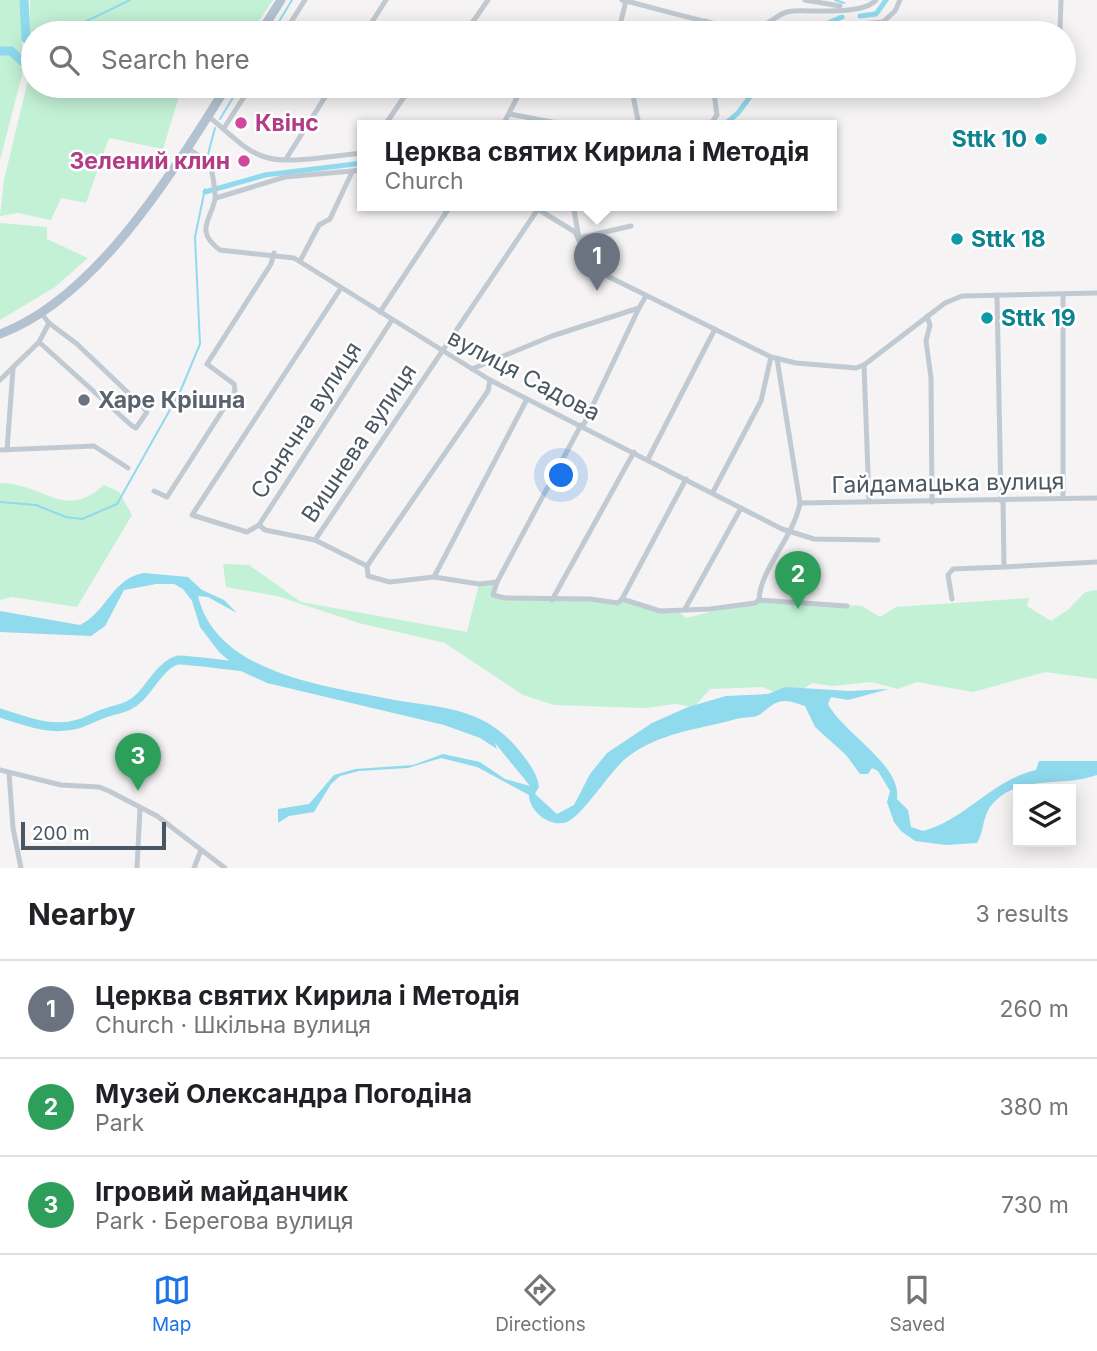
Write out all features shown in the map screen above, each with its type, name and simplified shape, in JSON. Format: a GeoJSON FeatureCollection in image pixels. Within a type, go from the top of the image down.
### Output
{"type":"FeatureCollection","features":[{"type":"Feature","properties":{"kind":"main road"},"geometry":{"type":"LineString","coordinates":[[268,21],[281,0]]}},
{"type":"Feature","properties":{"kind":"main road"},"geometry":{"type":"LineString","coordinates":[[0,334],[41,313],[71,290],[108,253],[139,216],[188,148],[219,98]]}},
{"type":"Feature","properties":{"kind":"street"},"geometry":{"type":"LineString","coordinates":[[292,21],[305,0]]}},
{"type":"Feature","properties":{"kind":"street"},"geometry":{"type":"LineString","coordinates":[[373,21],[386,0]]}},
{"type":"Feature","properties":{"kind":"street"},"geometry":{"type":"LineString","coordinates":[[473,21],[488,0]]}},
{"type":"Feature","properties":{"kind":"street"},"geometry":{"type":"LineString","coordinates":[[620,21],[624,0],[706,21]]}},
{"type":"Feature","properties":{"kind":"street"},"geometry":{"type":"LineString","coordinates":[[805,0],[847,8],[856,21]]}},
{"type":"Feature","properties":{"kind":"street"},"geometry":{"type":"LineString","coordinates":[[772,21],[788,11],[870,7],[876,0]]}},
{"type":"Feature","properties":{"kind":"street"},"geometry":{"type":"LineString","coordinates":[[884,21],[895,11],[900,0]]}},
{"type":"Feature","properties":{"kind":"street"},"geometry":{"type":"LineString","coordinates":[[1060,21],[1061,0]]}},
{"type":"Feature","properties":{"kind":"street"},"geometry":{"type":"LineString","coordinates":[[224,128],[243,98]]}},
{"type":"Feature","properties":{"kind":"street"},"geometry":{"type":"LineString","coordinates":[[285,159],[324,98]]}},
{"type":"Feature","properties":{"kind":"street"},"geometry":{"type":"LineString","coordinates":[[388,120],[403,98]]}},
{"type":"Feature","properties":{"kind":"street"},"geometry":{"type":"LineString","coordinates":[[506,120],[517,98]]}},
{"type":"Feature","properties":{"kind":"street"},"geometry":{"type":"LineString","coordinates":[[633,98],[638,120]]}},
{"type":"Feature","properties":{"kind":"street"},"geometry":{"type":"LineString","coordinates":[[714,120],[717,116],[715,98]]}},
{"type":"Feature","properties":{"kind":"street"},"geometry":{"type":"LineString","coordinates":[[510,114],[541,120]]}},
{"type":"Feature","properties":{"kind":"street"},"geometry":{"type":"LineString","coordinates":[[208,116],[250,149],[265,157],[285,159],[357,153]]}},
{"type":"Feature","properties":{"kind":"street"},"geometry":{"type":"LineString","coordinates":[[188,148],[210,164],[215,196],[285,177],[357,171]]}},
{"type":"Feature","properties":{"kind":"street"},"geometry":{"type":"LineString","coordinates":[[300,261],[320,225],[330,219],[352,172]]}},
{"type":"Feature","properties":{"kind":"street","name":"вулиця Садова"},"geometry":{"type":"LineString","coordinates":[[215,196],[205,225],[212,243],[226,251],[274,253],[300,261],[490,380],[791,531],[814,539],[878,540]]}},
{"type":"Feature","properties":{"kind":"street"},"geometry":{"type":"LineString","coordinates":[[380,312],[446,211]]}},
{"type":"Feature","properties":{"kind":"street","name":"Вишнева вулиця"},"geometry":{"type":"LineString","coordinates":[[434,577],[390,582],[368,576],[367,566],[315,540],[537,211]]}},
{"type":"Feature","properties":{"kind":"street"},"geometry":{"type":"LineString","coordinates":[[542,211],[565,223],[579,238]]}},
{"type":"Feature","properties":{"kind":"street"},"geometry":{"type":"LineString","coordinates":[[574,211],[579,238],[588,260],[597,271],[774,358],[820,365],[864,365],[953,298],[1097,293]]}},
{"type":"Feature","properties":{"kind":"street"},"geometry":{"type":"LineString","coordinates":[[579,238],[631,226]]}},
{"type":"Feature","properties":{"kind":"street"},"geometry":{"type":"LineString","coordinates":[[154,491],[167,497],[235,391],[234,384],[207,364],[271,264],[274,253]]}},
{"type":"Feature","properties":{"kind":"street"},"geometry":{"type":"LineString","coordinates":[[259,525],[247,532],[192,515],[341,288]]}},
{"type":"Feature","properties":{"kind":"street"},"geometry":{"type":"LineString","coordinates":[[1063,293],[1063,498]]}},
{"type":"Feature","properties":{"kind":"street"},"geometry":{"type":"LineString","coordinates":[[997,295],[1004,567]]}},
{"type":"Feature","properties":{"kind":"street"},"geometry":{"type":"LineString","coordinates":[[646,296],[582,426],[497,582],[494,595],[618,603],[686,479]]}},
{"type":"Feature","properties":{"kind":"street"},"geometry":{"type":"LineString","coordinates":[[472,369],[552,336],[639,308]]}},
{"type":"Feature","properties":{"kind":"street"},"geometry":{"type":"LineString","coordinates":[[39,342],[131,425],[136,428],[142,423],[147,412],[143,407],[41,313]]}},
{"type":"Feature","properties":{"kind":"street"},"geometry":{"type":"LineString","coordinates":[[927,316],[930,325],[926,341],[931,378],[932,502]]}},
{"type":"Feature","properties":{"kind":"street","name":"Сонячна вулиця"},"geometry":{"type":"LineString","coordinates":[[315,540],[264,530],[259,525],[392,320]]}},
{"type":"Feature","properties":{"kind":"street"},"geometry":{"type":"LineString","coordinates":[[0,380],[39,342],[49,323]]}},
{"type":"Feature","properties":{"kind":"street"},"geometry":{"type":"LineString","coordinates":[[648,459],[715,329]]}},
{"type":"Feature","properties":{"kind":"street"},"geometry":{"type":"LineString","coordinates":[[713,492],[761,401],[774,358]]}},
{"type":"Feature","properties":{"kind":"street"},"geometry":{"type":"LineString","coordinates":[[759,600],[763,584],[796,523],[800,503],[774,358]]}},
{"type":"Feature","properties":{"kind":"street"},"geometry":{"type":"LineString","coordinates":[[864,365],[869,500]]}},
{"type":"Feature","properties":{"kind":"street"},"geometry":{"type":"LineString","coordinates":[[13,369],[3,450],[94,446],[128,468]]}},
{"type":"Feature","properties":{"kind":"street"},"geometry":{"type":"LineString","coordinates":[[367,566],[488,391],[490,380]]}},
{"type":"Feature","properties":{"kind":"street"},"geometry":{"type":"LineString","coordinates":[[497,582],[479,584],[434,577],[527,399]]}},
{"type":"Feature","properties":{"kind":"street"},"geometry":{"type":"LineString","coordinates":[[552,600],[634,452]]}},
{"type":"Feature","properties":{"kind":"street","name":"Гайдамацька вулиця"},"geometry":{"type":"LineString","coordinates":[[800,503],[1097,498]]}},
{"type":"Feature","properties":{"kind":"street"},"geometry":{"type":"LineString","coordinates":[[685,609],[741,508]]}},
{"type":"Feature","properties":{"kind":"street"},"geometry":{"type":"LineString","coordinates":[[953,600],[948,575],[953,569],[1096,562]]}},
{"type":"Feature","properties":{"kind":"street"},"geometry":{"type":"LineString","coordinates":[[622,599],[660,611],[742,605],[759,600],[847,606]]}},
{"type":"Feature","properties":{"kind":"street"},"geometry":{"type":"LineString","coordinates":[[0,770],[61,785],[99,787],[174,828],[225,868]]}},
{"type":"Feature","properties":{"kind":"street"},"geometry":{"type":"LineString","coordinates":[[9,773],[12,818],[21,868]]}},
{"type":"Feature","properties":{"kind":"street"},"geometry":{"type":"LineString","coordinates":[[137,868],[140,809]]}},
{"type":"Feature","properties":{"kind":"street"},"geometry":{"type":"LineString","coordinates":[[194,868],[201,850]]}},
{"type":"Feature","properties":{"kind":"green space"},"geometry":{"type":"Polygon","coordinates":[[[0,0],[22,0],[21,79],[0,160],[0,0]]]}},
{"type":"Feature","properties":{"kind":"green space"},"geometry":{"type":"Polygon","coordinates":[[[30,0],[273,0],[259,21],[30,21],[30,0]]]}},
{"type":"Feature","properties":{"kind":"green space"},"geometry":{"type":"Polygon","coordinates":[[[24,98],[178,98],[163,149],[109,138],[86,203],[61,198],[51,220],[18,213],[0,216],[4,180],[24,98]]]}},
{"type":"Feature","properties":{"kind":"green space"},"geometry":{"type":"Polygon","coordinates":[[[0,223],[47,227],[47,239],[88,258],[55,287],[0,320],[0,223]]]}},
{"type":"Feature","properties":{"kind":"green space"},"geometry":{"type":"Polygon","coordinates":[[[0,483],[16,485],[65,500],[77,500],[90,495],[104,485],[119,492],[132,515],[77,607],[12,597],[0,600],[0,483]]]}},
{"type":"Feature","properties":{"kind":"green space"},"geometry":{"type":"Polygon","coordinates":[[[223,564],[249,565],[301,602],[467,632],[479,584],[497,582],[494,595],[618,603],[622,599],[652,610],[678,611],[686,618],[759,600],[862,606],[880,617],[896,607],[1029,598],[1027,606],[1051,621],[1069,609],[1085,592],[1097,590],[1097,679],[1045,672],[973,692],[917,682],[898,689],[871,682],[832,686],[812,683],[802,690],[785,687],[774,692],[762,687],[710,689],[694,707],[675,704],[645,708],[554,705],[523,695],[445,643],[359,623],[277,596],[226,587],[223,564]]]}},
{"type":"Feature","properties":{"kind":"water"},"geometry":{"type":"Polygon","coordinates":[[[144,573],[188,577],[202,590],[224,600],[237,613],[208,597],[198,596],[209,622],[226,642],[248,658],[274,671],[330,687],[442,707],[476,717],[507,738],[525,758],[538,782],[539,787],[535,794],[557,814],[574,805],[590,774],[607,753],[652,723],[688,707],[726,696],[768,694],[785,687],[850,691],[889,689],[848,700],[831,697],[828,704],[891,774],[897,799],[908,810],[911,827],[923,831],[952,818],[1006,782],[1036,770],[1039,761],[1097,761],[1097,775],[1069,781],[1013,784],[1013,789],[1000,796],[990,807],[977,843],[946,845],[915,841],[894,822],[887,802],[890,791],[878,771],[872,768],[868,774],[860,774],[846,755],[815,727],[805,706],[784,701],[772,705],[757,716],[738,718],[665,737],[638,750],[619,765],[581,811],[567,822],[548,821],[537,813],[529,795],[477,767],[441,758],[408,768],[359,771],[340,776],[331,784],[314,812],[289,816],[278,823],[278,809],[309,804],[334,775],[355,769],[413,765],[443,754],[480,762],[505,779],[530,786],[495,743],[497,749],[480,738],[444,725],[267,683],[241,671],[219,652],[200,627],[192,601],[183,589],[174,584],[156,584],[124,590],[105,626],[91,636],[0,632],[0,611],[80,625],[97,612],[124,581],[144,573]]]}},
{"type":"Feature","properties":{"kind":"waterway"},"geometry":{"type":"LineString","coordinates":[[24,0],[25,21]]}},
{"type":"Feature","properties":{"kind":"waterway"},"geometry":{"type":"LineString","coordinates":[[87,21],[130,0]]}},
{"type":"Feature","properties":{"kind":"waterway"},"geometry":{"type":"LineString","coordinates":[[279,21],[292,0]]}},
{"type":"Feature","properties":{"kind":"waterway"},"geometry":{"type":"LineString","coordinates":[[835,0],[844,3]]}},
{"type":"Feature","properties":{"kind":"waterway"},"geometry":{"type":"LineString","coordinates":[[860,16],[876,14],[886,0]]}},
{"type":"Feature","properties":{"kind":"waterway"},"geometry":{"type":"LineString","coordinates":[[832,21],[842,17]]}},
{"type":"Feature","properties":{"kind":"waterway"},"geometry":{"type":"LineString","coordinates":[[0,51],[11,51],[21,60]]}},
{"type":"Feature","properties":{"kind":"waterway"},"geometry":{"type":"LineString","coordinates":[[220,119],[233,98]]}},
{"type":"Feature","properties":{"kind":"waterway"},"geometry":{"type":"LineString","coordinates":[[730,120],[749,98]]}},
{"type":"Feature","properties":{"kind":"waterway"},"geometry":{"type":"LineString","coordinates":[[207,158],[215,128]]}},
{"type":"Feature","properties":{"kind":"waterway"},"geometry":{"type":"LineString","coordinates":[[205,192],[265,175],[357,164]]}},
{"type":"Feature","properties":{"kind":"waterway"},"geometry":{"type":"LineString","coordinates":[[0,502],[36,505],[66,517],[82,519],[117,504],[180,392],[200,344],[195,237],[205,189]]}},
{"type":"Feature","properties":{"kind":"waterway"},"geometry":{"type":"LineString","coordinates":[[0,713],[39,725],[68,726],[132,703],[162,671],[178,660],[246,667]]}},
{"type":"Feature","properties":{"kind":"place","name":"Квінс"},"geometry":{"type":"Point","coordinates":[241,123]}},
{"type":"Feature","properties":{"kind":"place","name":"Sttk 10"},"geometry":{"type":"Point","coordinates":[1041,139]}},
{"type":"Feature","properties":{"kind":"place","name":"Зелений клин"},"geometry":{"type":"Point","coordinates":[244,161]}},
{"type":"Feature","properties":{"kind":"place","name":"Sttk 18"},"geometry":{"type":"Point","coordinates":[957,239]}},
{"type":"Feature","properties":{"kind":"place","name":"Церква святих Кирила і Методія"},"geometry":{"type":"Point","coordinates":[597,291]}},
{"type":"Feature","properties":{"kind":"place","name":"Sttk 19"},"geometry":{"type":"Point","coordinates":[987,318]}},
{"type":"Feature","properties":{"kind":"place","name":"Харе Крішна"},"geometry":{"type":"Point","coordinates":[84,400]}},
{"type":"Feature","properties":{"kind":"place","name":"Музей Олександра Погодіна"},"geometry":{"type":"Point","coordinates":[798,609]}},
{"type":"Feature","properties":{"kind":"place","name":"Ігровий майданчик"},"geometry":{"type":"Point","coordinates":[138,791]}}]}
